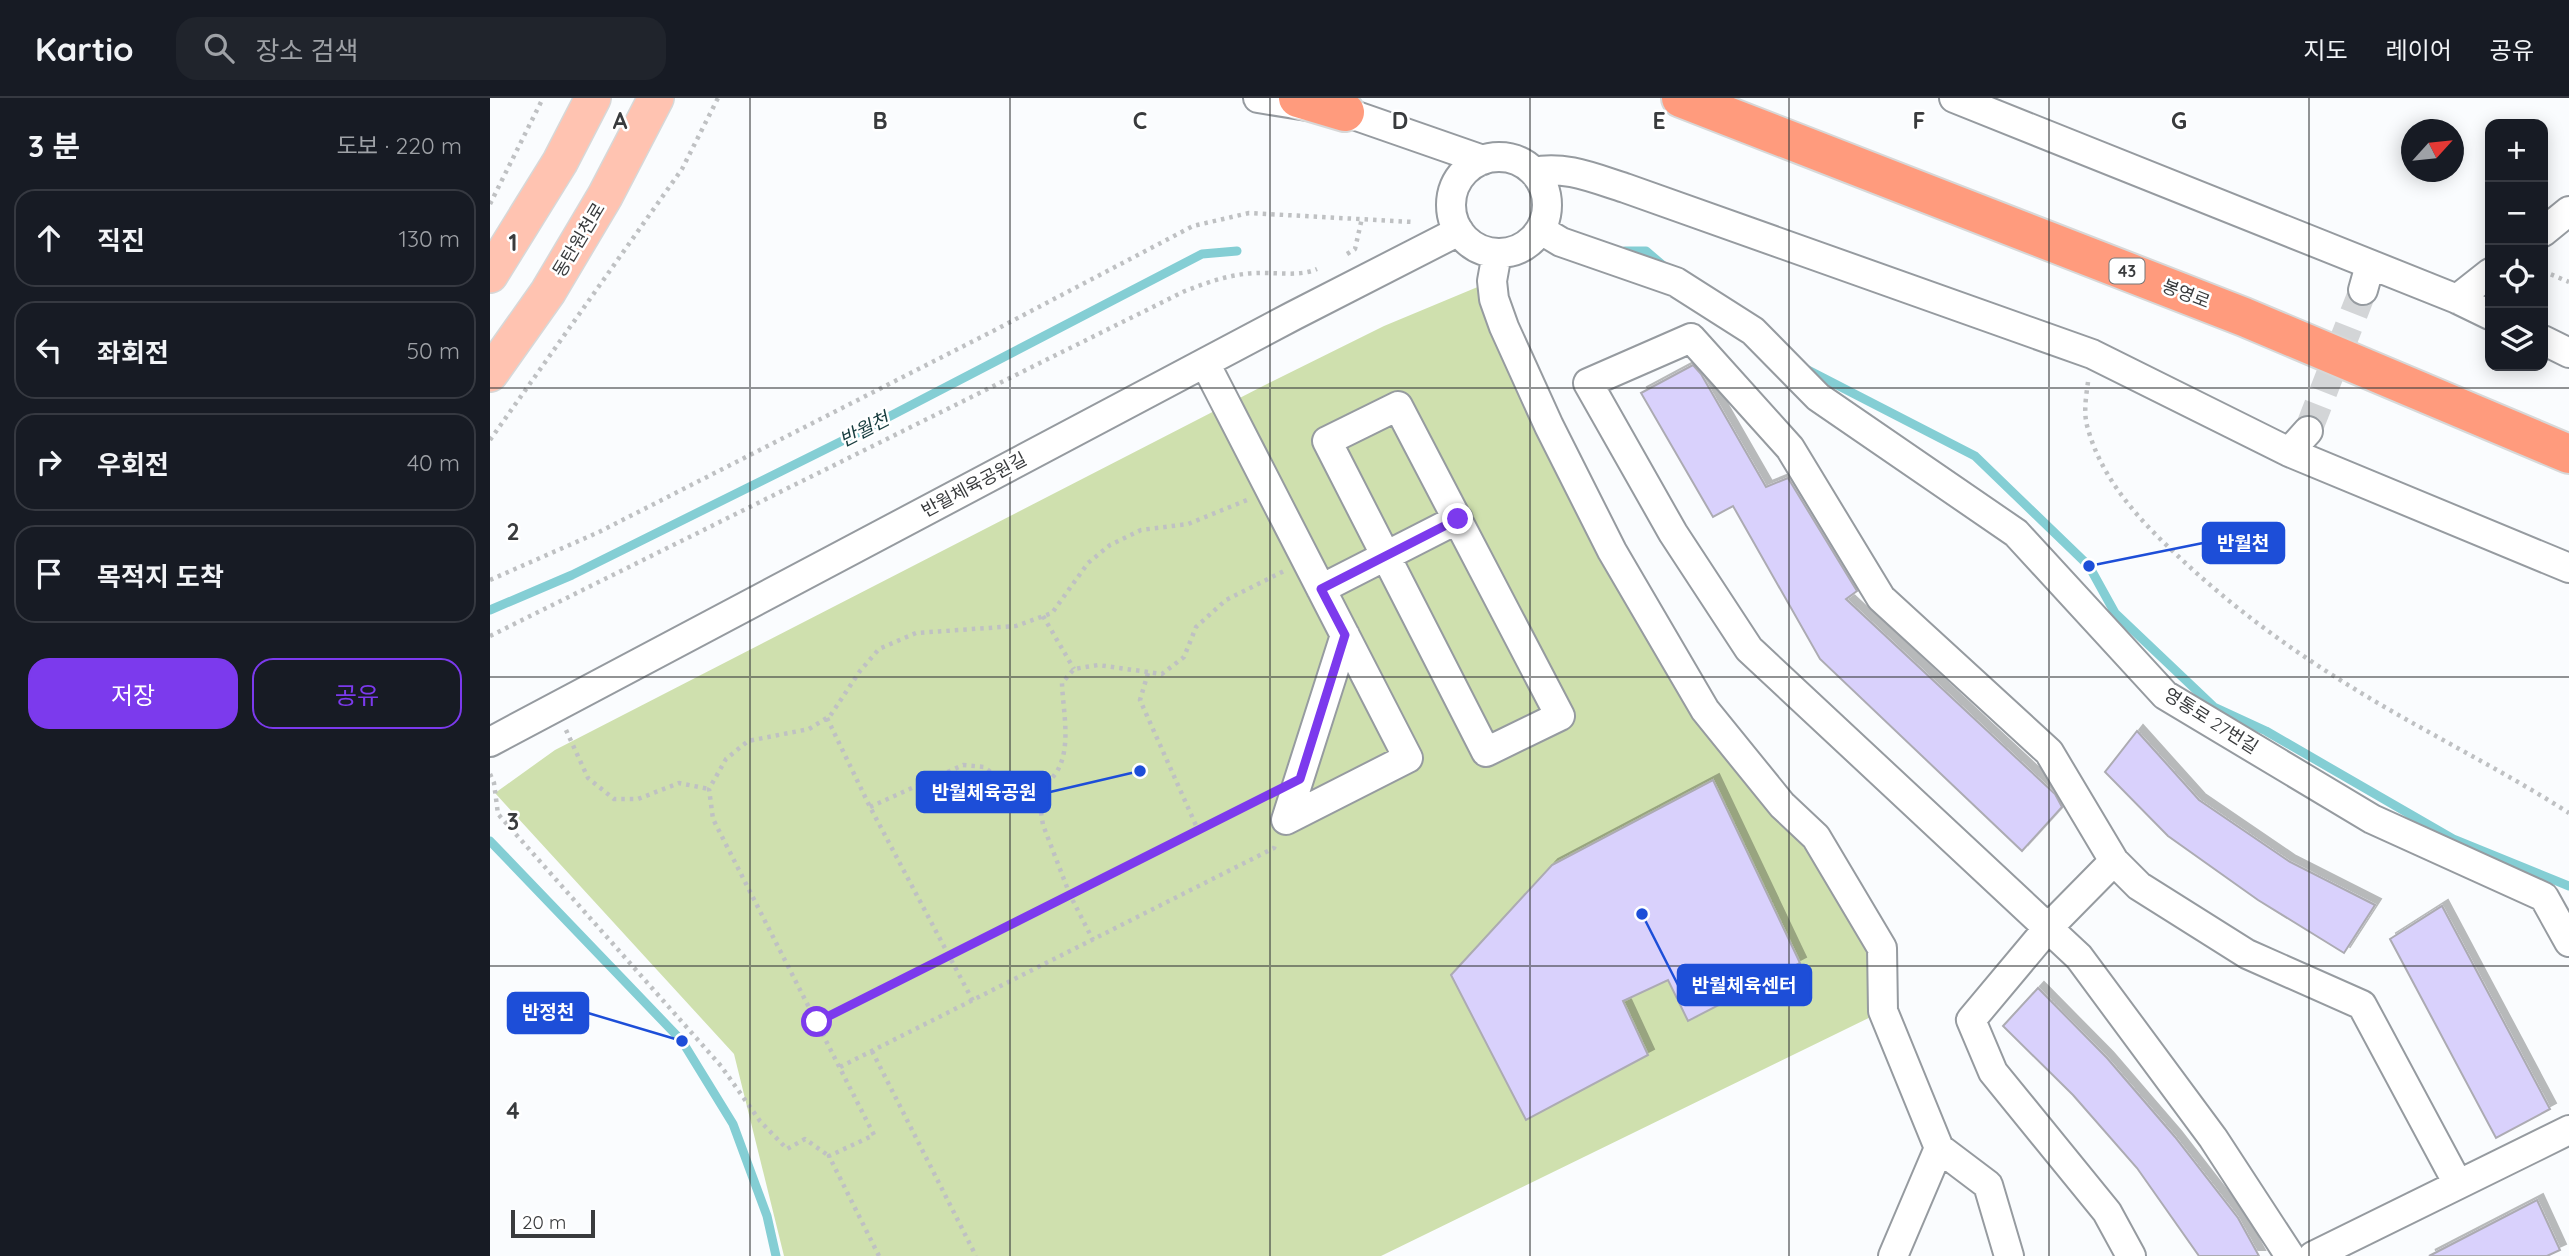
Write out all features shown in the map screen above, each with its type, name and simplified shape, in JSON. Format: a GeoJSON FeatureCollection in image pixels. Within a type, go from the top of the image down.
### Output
{"type":"FeatureCollection","features":[{"type":"Feature","properties":{"kind":"highway"},"geometry":{"type":"LineString","coordinates":[[1297,98],[1346,105]]}},
{"type":"Feature","properties":{"kind":"highway","name":"봉영로"},"geometry":{"type":"LineString","coordinates":[[1681,98],[2244,317],[2569,454]]}},
{"type":"Feature","properties":{"kind":"main road"},"geometry":{"type":"LineString","coordinates":[[490,275],[560,162],[593,98]]}},
{"type":"Feature","properties":{"kind":"main road","name":"동탄원천로"},"geometry":{"type":"LineString","coordinates":[[490,374],[548,292],[605,196],[656,98]]}},
{"type":"Feature","properties":{"kind":"street"},"geometry":{"type":"LineString","coordinates":[[1258,98],[1346,105],[1483,160]]}},
{"type":"Feature","properties":{"kind":"street"},"geometry":{"type":"LineString","coordinates":[[1954,98],[2367,277],[2457,299],[2485,313]]}},
{"type":"Feature","properties":{"kind":"street"},"geometry":{"type":"LineString","coordinates":[[1505,157],[1525,165],[1534,172],[1546,192],[1547,205],[1541,230],[1533,240],[1522,247],[1497,253],[1475,247],[1459,231],[1452,211],[1454,190],[1465,171],[1483,160],[1505,157]]}},
{"type":"Feature","properties":{"kind":"street"},"geometry":{"type":"LineString","coordinates":[[1534,172],[1545,169],[1570,172],[1625,188],[2092,354],[2289,452],[2569,568]]}},
{"type":"Feature","properties":{"kind":"street"},"geometry":{"type":"LineString","coordinates":[[2548,228],[2569,211]]}},
{"type":"Feature","properties":{"kind":"street","name":"영통로 27번길"},"geometry":{"type":"LineString","coordinates":[[1541,230],[1561,242],[1676,282],[1753,331],[1818,397],[2016,533],[2165,695],[2372,819],[2544,897],[2569,942]]}},
{"type":"Feature","properties":{"kind":"street","name":"반월체육공원길"},"geometry":{"type":"LineString","coordinates":[[490,742],[1459,231]]}},
{"type":"Feature","properties":{"kind":"street"},"geometry":{"type":"LineString","coordinates":[[1497,253],[1492,281],[1494,299],[1504,327],[1549,426],[1612,551],[1706,710],[1783,805],[1816,837],[1882,948],[1883,1011],[1939,1148],[1988,1185],[2008,1256]]}},
{"type":"Feature","properties":{"kind":"street"},"geometry":{"type":"LineString","coordinates":[[2457,299],[2485,277]]}},
{"type":"Feature","properties":{"kind":"street"},"geometry":{"type":"LineString","coordinates":[[2290,1256],[2197,1116],[2079,957],[1749,649],[1673,533],[1588,383],[1691,338],[1790,449],[1881,598],[2049,752],[2114,861],[2139,886],[2247,954],[2362,1006],[2458,1184]]}},
{"type":"Feature","properties":{"kind":"street"},"geometry":{"type":"LineString","coordinates":[[2548,342],[2569,353]]}},
{"type":"Feature","properties":{"kind":"street"},"geometry":{"type":"LineString","coordinates":[[1205,363],[1408,758],[1286,820]]}},
{"type":"Feature","properties":{"kind":"street"},"geometry":{"type":"LineString","coordinates":[[1398,406],[1458,519],[1560,716],[1486,751],[1327,441],[1398,406]]}},
{"type":"Feature","properties":{"kind":"street"},"geometry":{"type":"LineString","coordinates":[[2289,452],[2308,431]]}},
{"type":"Feature","properties":{"kind":"street"},"geometry":{"type":"LineString","coordinates":[[1321,589],[1458,519]]}},
{"type":"Feature","properties":{"kind":"street"},"geometry":{"type":"LineString","coordinates":[[1286,820],[1345,635]]}},
{"type":"Feature","properties":{"kind":"street"},"geometry":{"type":"LineString","coordinates":[[2114,861],[2048,928],[1971,1020],[1993,1072],[2106,1212],[2131,1256]]}},
{"type":"Feature","properties":{"kind":"street"},"geometry":{"type":"LineString","coordinates":[[2313,1256],[2569,1130]]}},
{"type":"Feature","properties":{"kind":"street"},"geometry":{"type":"LineString","coordinates":[[1892,1256],[1939,1148]]}},
{"type":"Feature","properties":{"kind":"path"},"geometry":{"type":"LineString","coordinates":[[490,204],[543,98]]}},
{"type":"Feature","properties":{"kind":"path"},"geometry":{"type":"LineString","coordinates":[[490,440],[682,169],[718,98]]}},
{"type":"Feature","properties":{"kind":"path"},"geometry":{"type":"LineString","coordinates":[[490,580],[599,532],[1193,226],[1249,213],[1413,222]]}},
{"type":"Feature","properties":{"kind":"path"},"geometry":{"type":"LineString","coordinates":[[1338,261],[1354,249],[1362,218]]}},
{"type":"Feature","properties":{"kind":"path"},"geometry":{"type":"LineString","coordinates":[[490,636],[1185,291],[1217,279],[1252,273],[1308,273],[1328,265]]}},
{"type":"Feature","properties":{"kind":"path"},"geometry":{"type":"LineString","coordinates":[[2548,273],[2569,282]]}},
{"type":"Feature","properties":{"kind":"path"},"geometry":{"type":"LineString","coordinates":[[2092,354],[2085,401],[2087,428],[2124,500],[2161,540],[2227,599],[2268,631],[2353,688],[2569,813]]}},
{"type":"Feature","properties":{"kind":"path"},"geometry":{"type":"LineString","coordinates":[[828,1156],[874,1135],[713,819],[709,789],[726,759],[748,741],[808,729],[827,718],[879,649],[916,633],[1016,626],[1052,613],[1087,563],[1110,545],[1141,530],[1188,524],[1271,491]]}},
{"type":"Feature","properties":{"kind":"path"},"geometry":{"type":"LineString","coordinates":[[870,807],[963,765],[984,767],[1017,792],[1042,786],[1060,769],[1065,751],[1062,682],[1074,669],[1098,665],[1162,674],[1184,657],[1196,627],[1226,600],[1306,559]]}},
{"type":"Feature","properties":{"kind":"path"},"geometry":{"type":"LineString","coordinates":[[1043,616],[1074,669]]}},
{"type":"Feature","properties":{"kind":"path"},"geometry":{"type":"LineString","coordinates":[[1147,673],[1140,700],[1198,830]]}},
{"type":"Feature","properties":{"kind":"path"},"geometry":{"type":"LineString","coordinates":[[556,706],[588,778],[614,799],[638,799],[679,783],[709,789]]}},
{"type":"Feature","properties":{"kind":"path"},"geometry":{"type":"LineString","coordinates":[[827,718],[870,807],[973,1001]]}},
{"type":"Feature","properties":{"kind":"path"},"geometry":{"type":"LineString","coordinates":[[490,774],[494,783],[498,814],[721,1066],[760,1121],[787,1149],[805,1139],[828,1156],[879,1256]]}},
{"type":"Feature","properties":{"kind":"path"},"geometry":{"type":"LineString","coordinates":[[817,1022],[1300,779]]}},
{"type":"Feature","properties":{"kind":"path"},"geometry":{"type":"LineString","coordinates":[[1037,787],[1043,825],[1070,894],[1093,940]]}},
{"type":"Feature","properties":{"kind":"path"},"geometry":{"type":"LineString","coordinates":[[839,1067],[1273,848],[1286,820]]}},
{"type":"Feature","properties":{"kind":"path"},"geometry":{"type":"LineString","coordinates":[[872,1051],[976,1256]]}},
{"type":"Feature","properties":{"kind":"green space"},"geometry":{"type":"Polygon","coordinates":[[[1492,281],[1612,551],[1882,948],[1883,1011],[1381,1256],[784,1256],[734,1054],[495,793],[555,750],[1263,386],[1384,326],[1492,281]]]}},
{"type":"Feature","properties":{"kind":"building"},"geometry":{"type":"Polygon","coordinates":[[[1693,365],[1701,374],[1766,487],[1788,478],[1857,591],[1846,599],[2055,794],[2062,807],[2022,851],[1820,659],[1733,506],[1713,517],[1641,393],[1693,365]]]}},
{"type":"Feature","properties":{"kind":"building"},"geometry":{"type":"Polygon","coordinates":[[[2137,731],[2199,800],[2290,862],[2375,905],[2344,953],[2258,900],[2168,836],[2105,772],[2137,731]]]}},
{"type":"Feature","properties":{"kind":"building"},"geometry":{"type":"Polygon","coordinates":[[[1713,780],[1800,963],[1688,1021],[1668,980],[1623,1001],[1648,1055],[1526,1120],[1451,975],[1552,865],[1713,780]]]}},
{"type":"Feature","properties":{"kind":"building"},"geometry":{"type":"Polygon","coordinates":[[[2442,906],[2550,1109],[2496,1138],[2390,939],[2442,906]]]}},
{"type":"Feature","properties":{"kind":"building"},"geometry":{"type":"Polygon","coordinates":[[[2038,988],[2107,1058],[2175,1137],[2238,1218],[2259,1256],[2199,1256],[2137,1168],[2073,1095],[2003,1026],[2038,988]]]}},
{"type":"Feature","properties":{"kind":"building"},"geometry":{"type":"Polygon","coordinates":[[[2537,1200],[2560,1250],[2547,1256],[2429,1256],[2537,1200]]]}},
{"type":"Feature","properties":{"kind":"waterway","name":"반월천"},"geometry":{"type":"LineString","coordinates":[[490,610],[572,575],[848,438],[1202,254],[1237,251]]}},
{"type":"Feature","properties":{"kind":"waterway","name":"반월천"},"geometry":{"type":"LineString","coordinates":[[1625,251],[1646,251],[1666,268]]}},
{"type":"Feature","properties":{"kind":"waterway","name":"반월천"},"geometry":{"type":"LineString","coordinates":[[1804,368],[1975,456],[2089,566],[2115,613],[2214,707],[2266,731],[2453,839],[2569,886]]}},
{"type":"Feature","properties":{"kind":"waterway"},"geometry":{"type":"LineString","coordinates":[[490,841],[682,1041],[733,1124],[767,1216],[776,1256]]}},
{"type":"Feature","properties":{"kind":"tunnel"},"geometry":{"type":"LineString","coordinates":[[2308,431],[2363,290]]}},
{"type":"Feature","properties":{"kind":"place","name":"반월천"},"geometry":{"type":"Point","coordinates":[2089,566]}},
{"type":"Feature","properties":{"kind":"place","name":"반월체육공원"},"geometry":{"type":"Point","coordinates":[1140,771]}},
{"type":"Feature","properties":{"kind":"place","name":"반월체육센터"},"geometry":{"type":"Point","coordinates":[1642,914]}},
{"type":"Feature","properties":{"kind":"place","name":"반정천"},"geometry":{"type":"Point","coordinates":[682,1041]}},
{"type":"Feature","properties":{"kind":"route"},"geometry":{"type":"LineString","coordinates":[[817,1022],[1300,779],[1345,635],[1321,589],[1458,519]]}}]}
